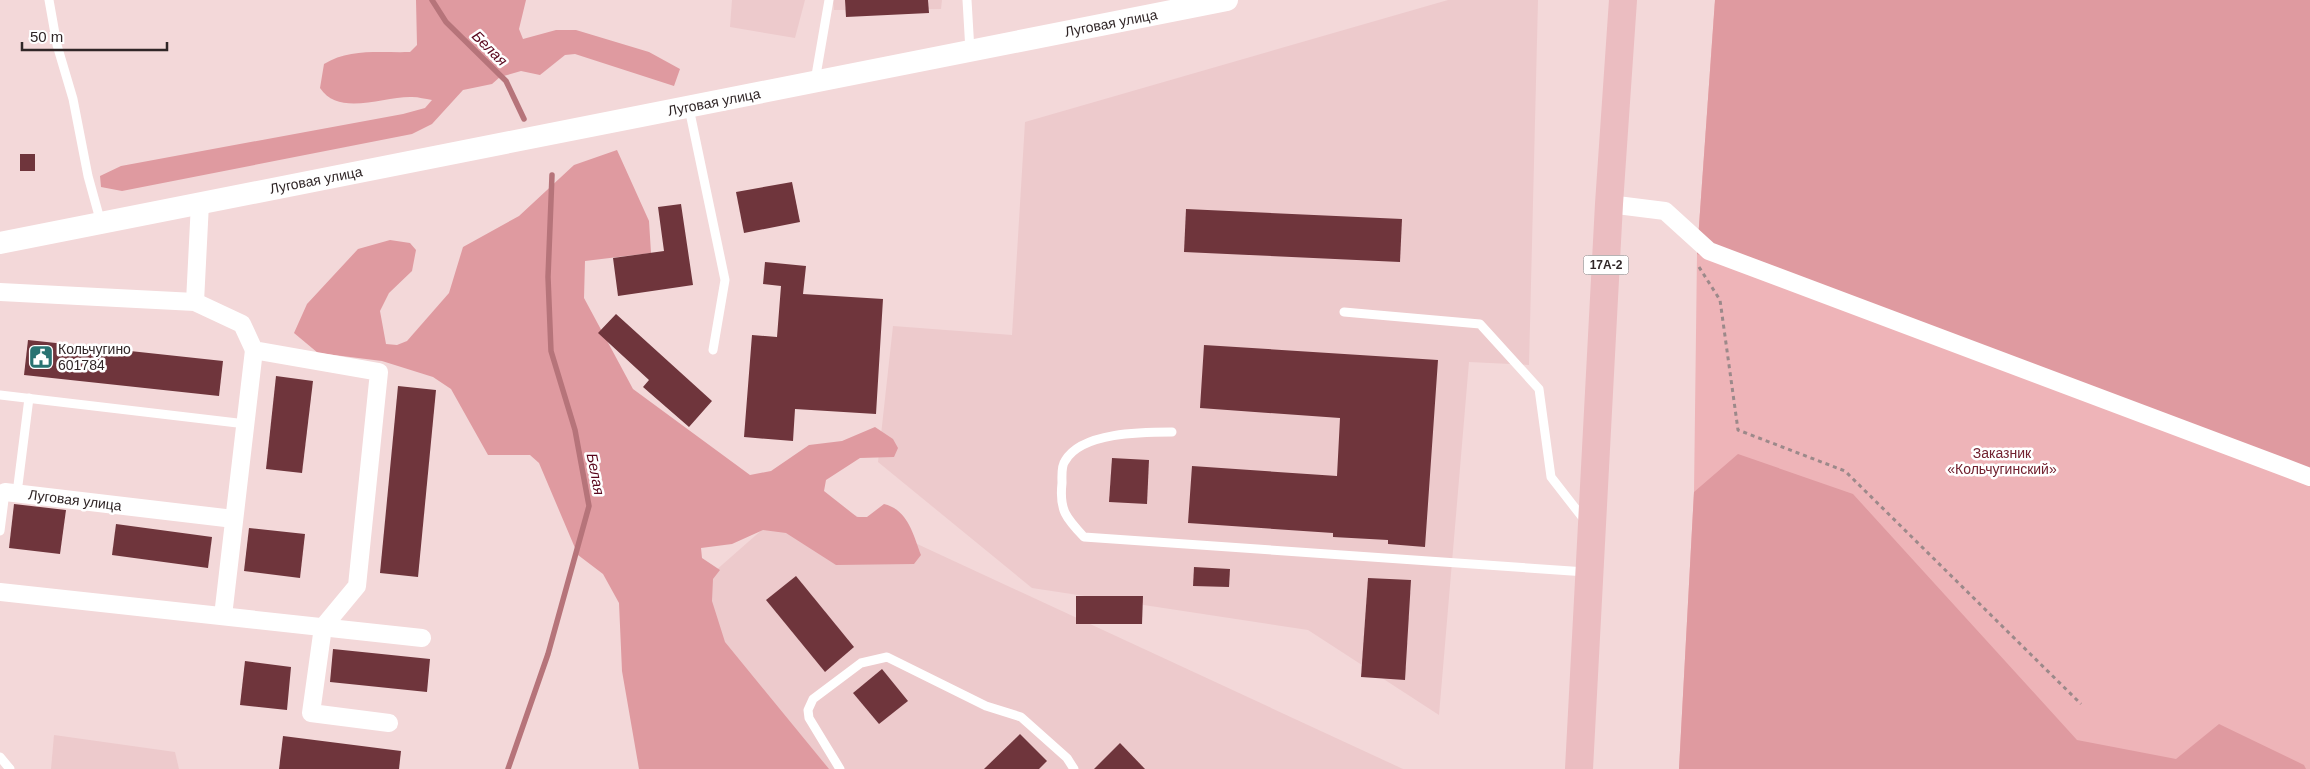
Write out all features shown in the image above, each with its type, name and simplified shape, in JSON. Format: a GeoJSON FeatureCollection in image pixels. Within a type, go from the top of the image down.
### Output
{"type":"FeatureCollection","features":[{"type":"Feature","properties":{"kind":"main road","name":"17А-2"},"geometry":{"type":"LineString","coordinates":[[1579,769],[1609,204],[1623,0]]}},
{"type":"Feature","properties":{"kind":"street","name":"Луговая улица"},"geometry":{"type":"LineString","coordinates":[[0,243],[1228,0]]}},
{"type":"Feature","properties":{"kind":"street"},"geometry":{"type":"LineString","coordinates":[[195,302],[200,203]]}},
{"type":"Feature","properties":{"kind":"street"},"geometry":{"type":"LineString","coordinates":[[1609,204],[1665,211],[1709,251],[2310,477]]}},
{"type":"Feature","properties":{"kind":"street"},"geometry":{"type":"LineString","coordinates":[[0,292],[195,302],[242,324],[254,350],[223,616]]}},
{"type":"Feature","properties":{"kind":"street"},"geometry":{"type":"LineString","coordinates":[[254,350],[379,372],[357,586],[323,627],[311,713],[389,723]]}},
{"type":"Feature","properties":{"kind":"street","name":"Луговая улица"},"geometry":{"type":"LineString","coordinates":[[11,493],[234,519]]}},
{"type":"Feature","properties":{"kind":"street"},"geometry":{"type":"LineString","coordinates":[[0,592],[422,638]]}},
{"type":"Feature","properties":{"kind":"lane"},"geometry":{"type":"LineString","coordinates":[[48,0],[88,176],[101,223]]}},
{"type":"Feature","properties":{"kind":"lane"},"geometry":{"type":"LineString","coordinates":[[815,82],[829,0]]}},
{"type":"Feature","properties":{"kind":"lane"},"geometry":{"type":"LineString","coordinates":[[966,0],[970,51]]}},
{"type":"Feature","properties":{"kind":"lane"},"geometry":{"type":"LineString","coordinates":[[689,107],[725,280],[712,350]]}},
{"type":"Feature","properties":{"kind":"lane"},"geometry":{"type":"LineString","coordinates":[[1344,312],[1480,324],[1539,389],[1551,478],[1592,530]]}},
{"type":"Feature","properties":{"kind":"lane"},"geometry":{"type":"LineString","coordinates":[[0,395],[246,424]]}},
{"type":"Feature","properties":{"kind":"lane"},"geometry":{"type":"LineString","coordinates":[[0,531],[11,493],[29,398]]}},
{"type":"Feature","properties":{"kind":"lane"},"geometry":{"type":"LineString","coordinates":[[1172,432],[1146,432],[1103,438],[1078,447],[1064,461],[1060,498],[1068,521],[1084,536],[1589,573]]}},
{"type":"Feature","properties":{"kind":"lane"},"geometry":{"type":"LineString","coordinates":[[840,769],[810,718],[808,710],[813,699],[861,663],[887,657],[986,706],[1021,717],[1067,758],[1074,769]]}},
{"type":"Feature","properties":{"kind":"lane"},"geometry":{"type":"LineString","coordinates":[[0,757],[10,769]]}},
{"type":"Feature","properties":{"kind":"path"},"geometry":{"type":"LineString","coordinates":[[1695,259],[1720,300],[1738,430],[1845,471],[2081,704]]}},
{"type":"Feature","properties":{"kind":"shaded area"},"geometry":{"type":"Polygon","coordinates":[[[416,0],[526,0],[519,29],[523,39],[556,30],[576,30],[649,52],[680,69],[674,86],[575,54],[565,55],[540,75],[521,71],[500,77],[492,84],[463,90],[432,124],[412,134],[122,191],[101,187],[100,176],[121,166],[403,114],[425,108],[432,100],[412,97],[363,103],[338,102],[328,97],[320,88],[324,64],[334,59],[355,53],[410,52],[417,45],[416,0]]]}},
{"type":"Feature","properties":{"kind":"shaded area"},"geometry":{"type":"Polygon","coordinates":[[[732,0],[805,0],[795,38],[730,27],[732,0]]]}},
{"type":"Feature","properties":{"kind":"shaded area"},"geometry":{"type":"Polygon","coordinates":[[[833,0],[942,0],[941,9],[834,10],[833,0]]]}},
{"type":"Feature","properties":{"kind":"shaded area"},"geometry":{"type":"Polygon","coordinates":[[[1448,0],[1538,0],[1529,365],[1469,362],[1439,715],[1308,630],[1032,588],[878,462],[893,326],[1012,335],[1025,122],[1448,0]]]}},
{"type":"Feature","properties":{"kind":"shaded area"},"geometry":{"type":"Polygon","coordinates":[[[1715,0],[2310,0],[2310,482],[1697,254],[1715,0]]]}},
{"type":"Feature","properties":{"kind":"shaded area"},"geometry":{"type":"Polygon","coordinates":[[[617,150],[649,221],[651,253],[585,261],[584,298],[633,389],[750,475],[771,471],[809,445],[842,441],[875,427],[893,439],[898,448],[894,457],[860,458],[826,480],[824,491],[857,517],[867,517],[884,504],[899,512],[912,531],[921,555],[914,564],[836,565],[786,533],[763,530],[732,544],[701,548],[702,558],[720,570],[713,579],[712,601],[725,642],[829,769],[639,769],[622,671],[619,603],[603,574],[578,555],[539,463],[530,455],[488,455],[451,389],[433,377],[382,361],[318,353],[294,333],[307,304],[358,249],[390,240],[410,243],[416,250],[412,271],[389,293],[380,311],[386,344],[397,345],[407,341],[449,293],[463,247],[519,216],[574,165],[617,150]]]}},
{"type":"Feature","properties":{"kind":"shaded area"},"geometry":{"type":"Polygon","coordinates":[[[1738,454],[1853,494],[2077,740],[2176,759],[2219,724],[2304,765],[2306,769],[1679,769],[1694,492],[1738,454]]]}},
{"type":"Feature","properties":{"kind":"shaded area"},"geometry":{"type":"Polygon","coordinates":[[[805,492],[1403,769],[821,769],[681,601],[805,492]]]}},
{"type":"Feature","properties":{"kind":"shaded area"},"geometry":{"type":"Polygon","coordinates":[[[54,735],[175,752],[179,769],[51,769],[54,735]]]}},
{"type":"Feature","properties":{"kind":"green space","name":"Заказник «Кольчугинский»"},"geometry":{"type":"Polygon","coordinates":[[[1715,0],[2310,0],[2310,769],[1679,769],[1694,492],[1697,254],[1715,0]]]}},
{"type":"Feature","properties":{"kind":"building"},"geometry":{"type":"Polygon","coordinates":[[[845,0],[928,0],[929,13],[846,17],[845,0]]]}},
{"type":"Feature","properties":{"kind":"building"},"geometry":{"type":"Polygon","coordinates":[[[20,154],[35,154],[35,171],[20,171],[20,154]]]}},
{"type":"Feature","properties":{"kind":"building"},"geometry":{"type":"Polygon","coordinates":[[[792,182],[800,222],[744,233],[736,192],[792,182]]]}},
{"type":"Feature","properties":{"kind":"building"},"geometry":{"type":"Polygon","coordinates":[[[681,204],[693,285],[618,296],[613,258],[664,251],[658,207],[681,204]]]}},
{"type":"Feature","properties":{"kind":"building"},"geometry":{"type":"Polygon","coordinates":[[[1186,209],[1402,219],[1400,262],[1184,252],[1186,209]]]}},
{"type":"Feature","properties":{"kind":"building"},"geometry":{"type":"Polygon","coordinates":[[[765,262],[806,266],[803,294],[883,299],[876,414],[795,409],[793,441],[744,437],[752,335],[777,337],[781,286],[763,284],[765,262]]]}},
{"type":"Feature","properties":{"kind":"building"},"geometry":{"type":"Polygon","coordinates":[[[616,314],[712,401],[689,427],[643,387],[649,380],[598,333],[616,314]]]}},
{"type":"Feature","properties":{"kind":"building"},"geometry":{"type":"Polygon","coordinates":[[[28,340],[223,361],[219,396],[24,375],[28,340]]]}},
{"type":"Feature","properties":{"kind":"building"},"geometry":{"type":"Polygon","coordinates":[[[1204,345],[1438,360],[1425,547],[1388,544],[1388,540],[1333,537],[1333,533],[1188,523],[1192,466],[1337,476],[1340,418],[1200,408],[1204,345]]]}},
{"type":"Feature","properties":{"kind":"building"},"geometry":{"type":"Polygon","coordinates":[[[276,376],[313,381],[302,473],[266,469],[276,376]]]}},
{"type":"Feature","properties":{"kind":"building"},"geometry":{"type":"Polygon","coordinates":[[[398,386],[436,390],[418,577],[380,573],[398,386]]]}},
{"type":"Feature","properties":{"kind":"building"},"geometry":{"type":"Polygon","coordinates":[[[1112,458],[1149,460],[1147,504],[1109,502],[1112,458]]]}},
{"type":"Feature","properties":{"kind":"building"},"geometry":{"type":"Polygon","coordinates":[[[14,504],[66,510],[60,554],[9,548],[14,504]]]}},
{"type":"Feature","properties":{"kind":"building"},"geometry":{"type":"Polygon","coordinates":[[[116,524],[212,537],[208,568],[112,555],[116,524]]]}},
{"type":"Feature","properties":{"kind":"building"},"geometry":{"type":"Polygon","coordinates":[[[249,528],[305,534],[300,578],[244,571],[249,528]]]}},
{"type":"Feature","properties":{"kind":"building"},"geometry":{"type":"Polygon","coordinates":[[[1194,567],[1230,569],[1229,587],[1193,586],[1194,567]]]}},
{"type":"Feature","properties":{"kind":"building"},"geometry":{"type":"Polygon","coordinates":[[[796,576],[854,647],[825,672],[766,600],[796,576]]]}},
{"type":"Feature","properties":{"kind":"building"},"geometry":{"type":"Polygon","coordinates":[[[1368,578],[1411,580],[1405,680],[1361,677],[1368,578]]]}},
{"type":"Feature","properties":{"kind":"building"},"geometry":{"type":"Polygon","coordinates":[[[1076,596],[1143,596],[1142,624],[1076,624],[1076,596]]]}},
{"type":"Feature","properties":{"kind":"building"},"geometry":{"type":"Polygon","coordinates":[[[333,649],[430,659],[427,692],[330,682],[333,649]]]}},
{"type":"Feature","properties":{"kind":"building"},"geometry":{"type":"Polygon","coordinates":[[[245,661],[291,667],[287,710],[240,705],[245,661]]]}},
{"type":"Feature","properties":{"kind":"building"},"geometry":{"type":"Polygon","coordinates":[[[882,669],[908,701],[879,724],[853,693],[882,669]]]}},
{"type":"Feature","properties":{"kind":"building"},"geometry":{"type":"Polygon","coordinates":[[[1020,734],[1047,761],[1039,769],[984,769],[1020,734]]]}},
{"type":"Feature","properties":{"kind":"building"},"geometry":{"type":"Polygon","coordinates":[[[283,736],[401,751],[399,769],[279,769],[283,736]]]}},
{"type":"Feature","properties":{"kind":"building"},"geometry":{"type":"Polygon","coordinates":[[[1120,743],[1145,769],[1094,769],[1120,743]]]}},
{"type":"Feature","properties":{"kind":"waterway","name":"Белая"},"geometry":{"type":"LineString","coordinates":[[432,0],[446,22],[506,81],[524,119]]}},
{"type":"Feature","properties":{"kind":"waterway","name":"Белая"},"geometry":{"type":"LineString","coordinates":[[508,769],[548,654],[589,506],[575,430],[551,351],[548,277],[552,175]]}},
{"type":"Feature","properties":{"kind":"place","name":"Кольчугино 601784"},"geometry":{"type":"Point","coordinates":[41,357]}}]}
